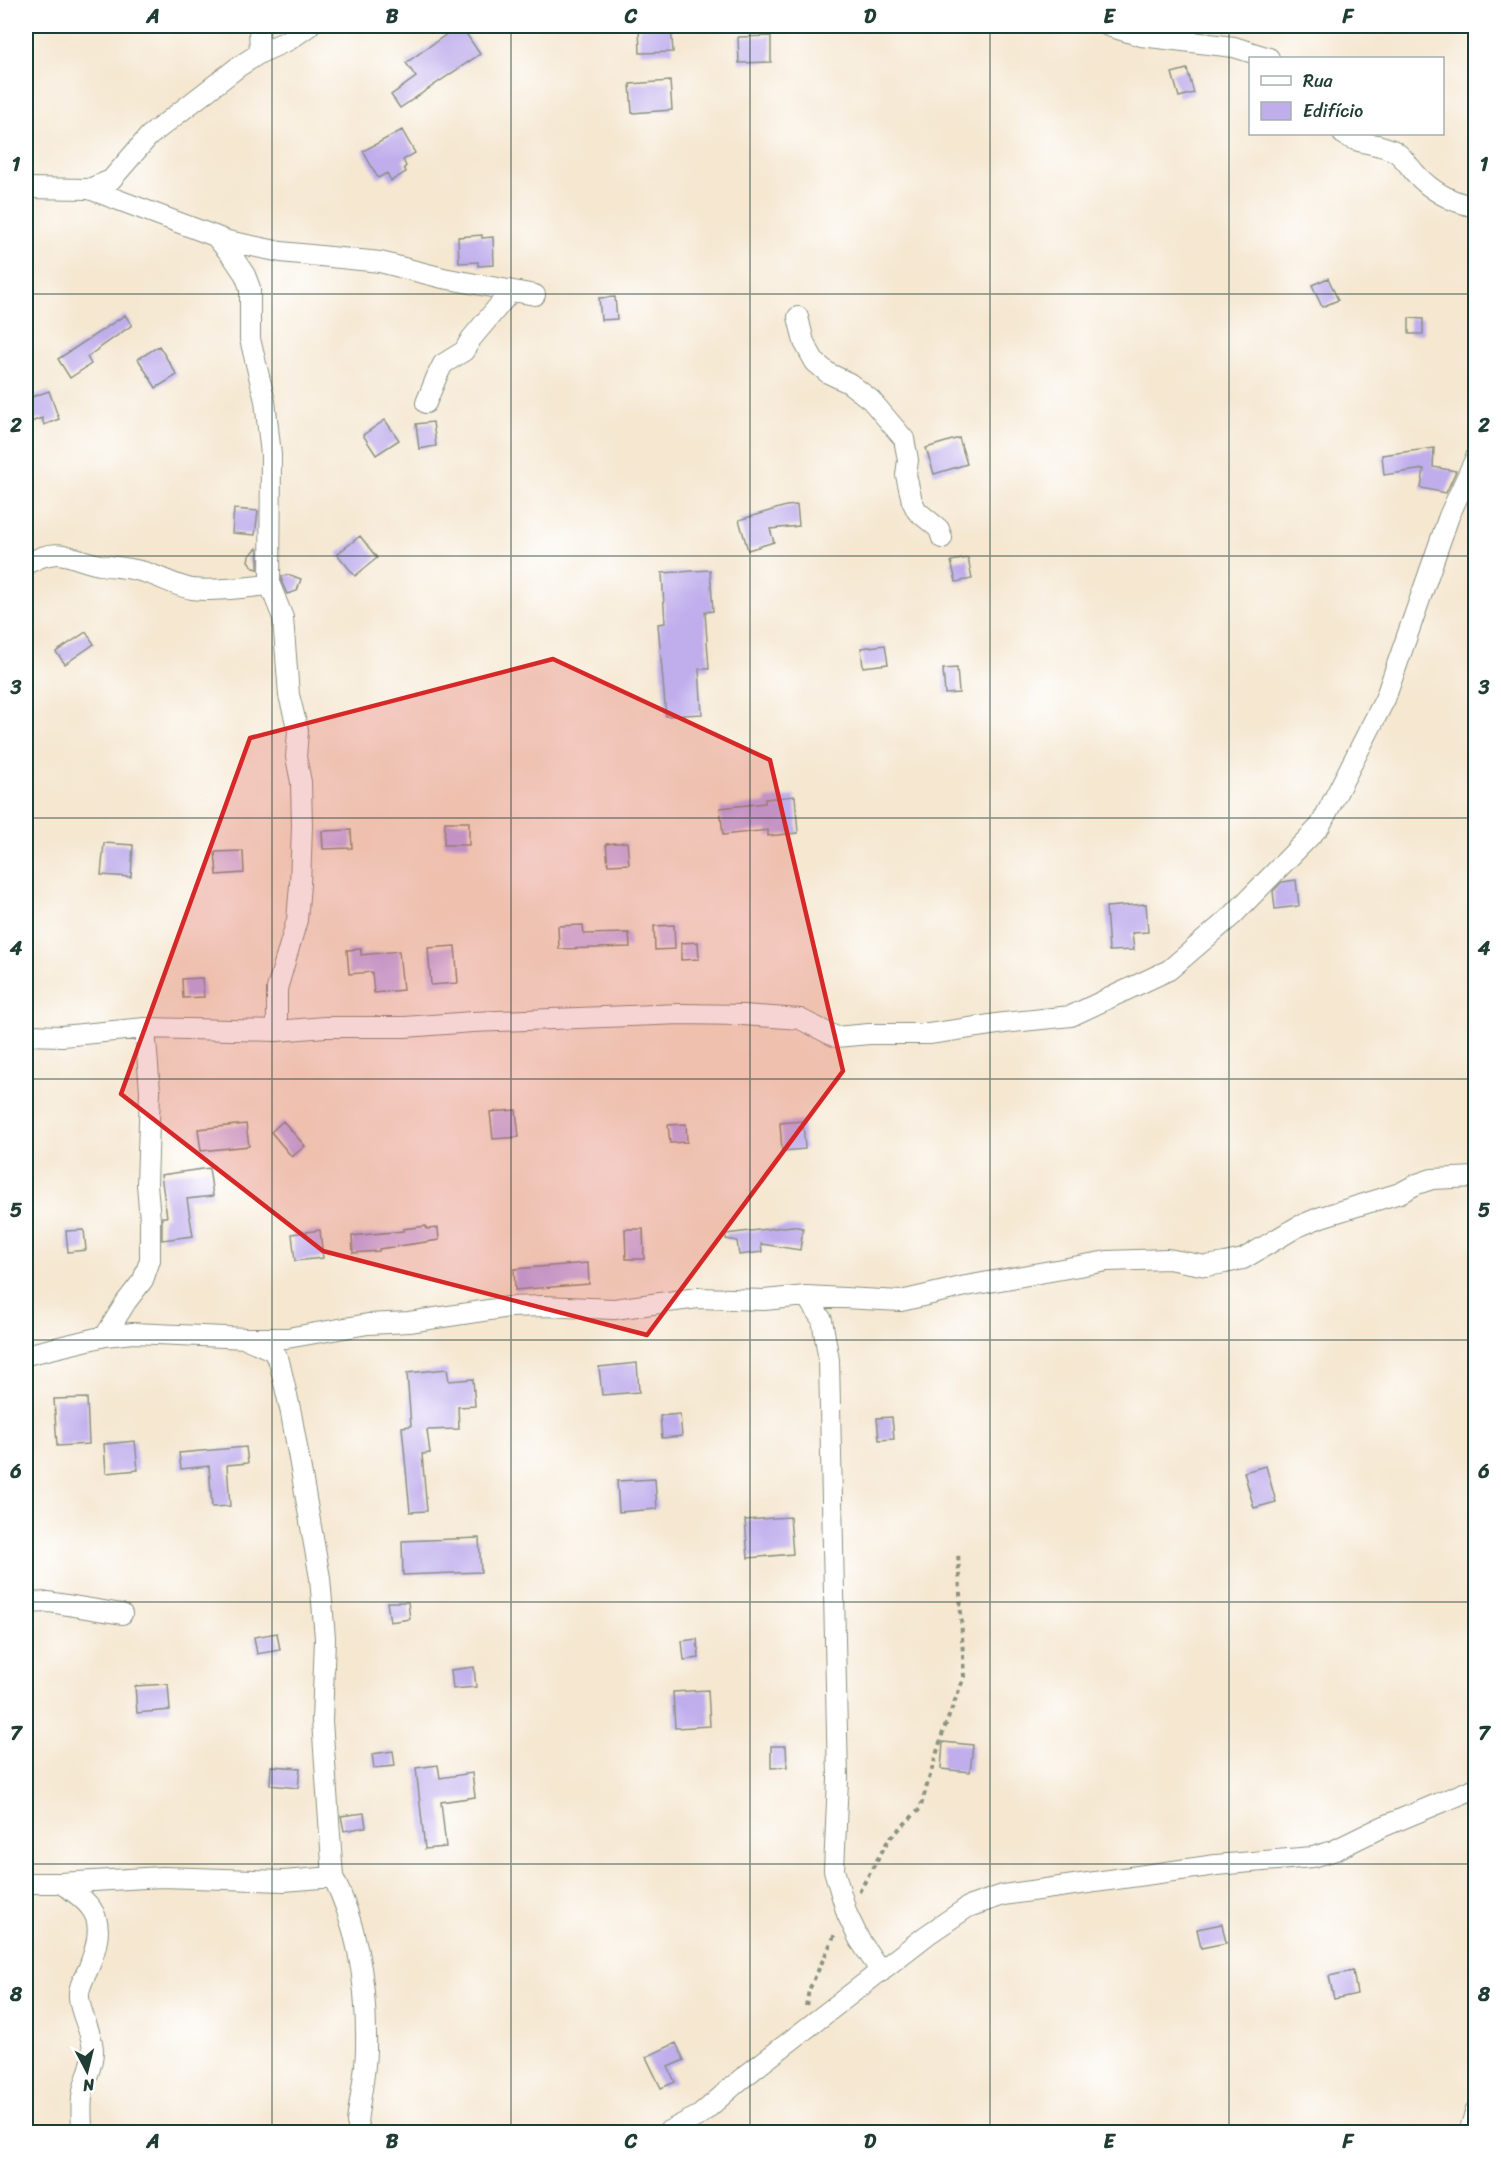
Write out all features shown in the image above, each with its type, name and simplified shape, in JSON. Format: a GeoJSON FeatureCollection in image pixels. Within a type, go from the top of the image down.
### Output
{"type":"FeatureCollection","features":[{"type":"Feature","properties":{"kind":"street"},"geometry":{"type":"LineString","coordinates":[[259,26],[260,53]]}},
{"type":"Feature","properties":{"kind":"street"},"geometry":{"type":"LineString","coordinates":[[89,189],[111,180],[148,136],[238,67],[260,53],[289,40],[309,26]]}},
{"type":"Feature","properties":{"kind":"street"},"geometry":{"type":"LineString","coordinates":[[1108,26],[1141,36],[1234,47],[1266,57]]}},
{"type":"Feature","properties":{"kind":"street"},"geometry":{"type":"LineString","coordinates":[[1345,135],[1353,140],[1396,152],[1421,179],[1440,195],[1457,203],[1476,207]]}},
{"type":"Feature","properties":{"kind":"street"},"geometry":{"type":"LineString","coordinates":[[26,188],[89,189],[228,241],[280,252],[380,262],[443,278],[534,296]]}},
{"type":"Feature","properties":{"kind":"street"},"geometry":{"type":"LineString","coordinates":[[215,236],[245,275],[250,288],[250,339],[265,401],[271,455],[270,585],[283,618],[289,695],[298,731],[296,757],[301,782],[302,826],[297,920],[277,989],[277,1031]]}},
{"type":"Feature","properties":{"kind":"street"},"geometry":{"type":"LineString","coordinates":[[426,403],[443,364],[464,351],[471,339],[511,291]]}},
{"type":"Feature","properties":{"kind":"street"},"geometry":{"type":"LineString","coordinates":[[798,316],[804,342],[815,362],[828,373],[849,384],[871,400],[904,439],[908,460],[906,475],[912,501],[917,511],[939,530],[942,538]]}},
{"type":"Feature","properties":{"kind":"street"},"geometry":{"type":"LineString","coordinates":[[26,1035],[62,1035],[145,1028],[277,1031],[326,1027],[405,1027],[472,1022],[681,1014],[800,1019],[836,1037],[869,1034],[929,1034],[1071,1016],[1168,970],[1232,916],[1320,826],[1385,699],[1449,516],[1476,457]]}},
{"type":"Feature","properties":{"kind":"street"},"geometry":{"type":"LineString","coordinates":[[26,564],[51,553],[75,556],[100,565],[141,571],[192,588],[270,585]]}},
{"type":"Feature","properties":{"kind":"street"},"geometry":{"type":"LineString","coordinates":[[105,1336],[143,1280],[150,1260],[147,1184],[150,1091],[145,1028]]}},
{"type":"Feature","properties":{"kind":"street"},"geometry":{"type":"LineString","coordinates":[[26,1355],[105,1336],[142,1333],[287,1338],[368,1324],[409,1322],[510,1307],[614,1309],[698,1298],[764,1300],[806,1296],[902,1301],[966,1286],[1107,1261],[1168,1259],[1206,1266],[1244,1259],[1297,1227],[1321,1216],[1390,1196],[1432,1179],[1476,1177]]}},
{"type":"Feature","properties":{"kind":"street"},"geometry":{"type":"LineString","coordinates":[[806,1296],[822,1320],[829,1360],[838,1779],[834,1870],[846,1914],[881,1972]]}},
{"type":"Feature","properties":{"kind":"street"},"geometry":{"type":"LineString","coordinates":[[247,1338],[272,1350],[279,1361],[291,1413],[320,1578],[325,1638],[322,1721],[333,1877],[343,1897],[361,1962],[366,2049],[357,2122],[360,2133]]}},
{"type":"Feature","properties":{"kind":"street"},"geometry":{"type":"LineString","coordinates":[[26,1603],[49,1602],[122,1614]]}},
{"type":"Feature","properties":{"kind":"street"},"geometry":{"type":"LineString","coordinates":[[675,2131],[700,2115],[740,2080],[927,1935],[968,1907],[1004,1895],[1216,1865],[1313,1857],[1333,1851],[1382,1827],[1476,1788]]}},
{"type":"Feature","properties":{"kind":"street"},"geometry":{"type":"LineString","coordinates":[[26,1883],[162,1877],[284,1881],[333,1877]]}},
{"type":"Feature","properties":{"kind":"street"},"geometry":{"type":"LineString","coordinates":[[60,1883],[93,1908],[97,1920],[97,1944],[81,1984],[79,1997],[93,2048],[92,2062],[82,2094],[82,2133]]}},
{"type":"Feature","properties":{"kind":"street"},"geometry":{"type":"LineString","coordinates":[[1469,2133],[1476,2110]]}},
{"type":"Feature","properties":{"kind":"path"},"geometry":{"type":"LineString","coordinates":[[800,2033],[809,1990],[832,1938],[889,1839],[920,1809],[943,1732],[964,1677],[958,1552]]}},
{"type":"Feature","properties":{"kind":"highlighted area"},"geometry":{"type":"Polygon","coordinates":[[[553,659],[770,760],[843,1071],[647,1335],[323,1251],[121,1094],[250,738],[553,659]]]}},
{"type":"Feature","properties":{"kind":"building"},"geometry":{"type":"Polygon","coordinates":[[[461,26],[480,54],[400,108],[391,95],[416,77],[406,63],[461,26]]]}},
{"type":"Feature","properties":{"kind":"building"},"geometry":{"type":"Polygon","coordinates":[[[671,26],[673,52],[640,53],[639,28],[671,26]]]}},
{"type":"Feature","properties":{"kind":"building"},"geometry":{"type":"Polygon","coordinates":[[[771,36],[771,62],[739,63],[738,37],[771,36]]]}},
{"type":"Feature","properties":{"kind":"building"},"geometry":{"type":"Polygon","coordinates":[[[1187,69],[1194,93],[1179,97],[1172,73],[1187,69]]]}},
{"type":"Feature","properties":{"kind":"building"},"geometry":{"type":"Polygon","coordinates":[[[670,81],[672,110],[632,113],[630,84],[670,81]]]}},
{"type":"Feature","properties":{"kind":"building"},"geometry":{"type":"Polygon","coordinates":[[[402,130],[415,153],[403,160],[406,172],[391,181],[387,173],[378,178],[363,151],[402,130]]]}},
{"type":"Feature","properties":{"kind":"building"},"geometry":{"type":"Polygon","coordinates":[[[482,235],[482,238],[493,237],[494,265],[478,266],[478,262],[459,263],[458,237],[482,235]]]}},
{"type":"Feature","properties":{"kind":"building"},"geometry":{"type":"Polygon","coordinates":[[[1328,278],[1338,300],[1322,307],[1312,285],[1328,278]]]}},
{"type":"Feature","properties":{"kind":"building"},"geometry":{"type":"Polygon","coordinates":[[[615,297],[617,319],[601,320],[599,298],[615,297]]]}},
{"type":"Feature","properties":{"kind":"building"},"geometry":{"type":"Polygon","coordinates":[[[125,315],[132,325],[87,357],[91,364],[70,378],[58,359],[125,315]]]}},
{"type":"Feature","properties":{"kind":"building"},"geometry":{"type":"Polygon","coordinates":[[[1409,318],[1423,319],[1423,334],[1409,334],[1409,318]]]}},
{"type":"Feature","properties":{"kind":"building"},"geometry":{"type":"Polygon","coordinates":[[[159,346],[177,375],[156,388],[138,359],[159,346]]]}},
{"type":"Feature","properties":{"kind":"building"},"geometry":{"type":"Polygon","coordinates":[[[49,391],[59,419],[44,425],[42,418],[28,423],[26,399],[49,391]]]}},
{"type":"Feature","properties":{"kind":"building"},"geometry":{"type":"Polygon","coordinates":[[[385,420],[399,440],[376,455],[363,435],[385,420]]]}},
{"type":"Feature","properties":{"kind":"building"},"geometry":{"type":"Polygon","coordinates":[[[433,422],[436,446],[419,449],[416,424],[433,422]]]}},
{"type":"Feature","properties":{"kind":"building"},"geometry":{"type":"Polygon","coordinates":[[[959,438],[967,464],[934,474],[926,448],[959,438]]]}},
{"type":"Feature","properties":{"kind":"building"},"geometry":{"type":"Polygon","coordinates":[[[1434,448],[1433,467],[1456,471],[1446,493],[1421,488],[1424,469],[1384,475],[1382,455],[1434,448]]]}},
{"type":"Feature","properties":{"kind":"building"},"geometry":{"type":"Polygon","coordinates":[[[797,505],[799,526],[770,529],[774,542],[748,550],[739,520],[797,505]]]}},
{"type":"Feature","properties":{"kind":"building"},"geometry":{"type":"Polygon","coordinates":[[[234,509],[258,511],[255,535],[232,533],[234,509]]]}},
{"type":"Feature","properties":{"kind":"building"},"geometry":{"type":"Polygon","coordinates":[[[360,536],[377,558],[355,576],[337,554],[360,536]]]}},
{"type":"Feature","properties":{"kind":"building"},"geometry":{"type":"Polygon","coordinates":[[[257,548],[258,569],[248,561],[249,556],[257,548]]]}},
{"type":"Feature","properties":{"kind":"building"},"geometry":{"type":"Polygon","coordinates":[[[968,558],[972,579],[956,582],[951,561],[968,558]]]}},
{"type":"Feature","properties":{"kind":"building"},"geometry":{"type":"Polygon","coordinates":[[[710,570],[713,611],[705,612],[709,669],[699,669],[702,714],[666,716],[658,624],[665,623],[662,573],[710,570]]]}},
{"type":"Feature","properties":{"kind":"building"},"geometry":{"type":"Polygon","coordinates":[[[290,575],[301,579],[297,591],[287,594],[282,583],[282,576],[290,575]]]}},
{"type":"Feature","properties":{"kind":"building"},"geometry":{"type":"Polygon","coordinates":[[[86,632],[94,644],[65,664],[56,652],[86,632]]]}},
{"type":"Feature","properties":{"kind":"building"},"geometry":{"type":"Polygon","coordinates":[[[885,645],[888,664],[863,667],[861,648],[885,645]]]}},
{"type":"Feature","properties":{"kind":"building"},"geometry":{"type":"Polygon","coordinates":[[[957,668],[959,693],[945,694],[943,669],[957,668]]]}},
{"type":"Feature","properties":{"kind":"building"},"geometry":{"type":"Polygon","coordinates":[[[795,796],[798,833],[768,836],[768,830],[723,835],[720,808],[765,803],[765,799],[795,796]]]}},
{"type":"Feature","properties":{"kind":"building"},"geometry":{"type":"Polygon","coordinates":[[[445,822],[469,822],[469,845],[444,845],[445,822]]]}},
{"type":"Feature","properties":{"kind":"building"},"geometry":{"type":"Polygon","coordinates":[[[351,830],[352,848],[323,849],[322,831],[351,830]]]}},
{"type":"Feature","properties":{"kind":"building"},"geometry":{"type":"Polygon","coordinates":[[[627,842],[629,864],[608,865],[606,844],[627,842]]]}},
{"type":"Feature","properties":{"kind":"building"},"geometry":{"type":"Polygon","coordinates":[[[104,843],[133,845],[131,877],[101,875],[104,843]]]}},
{"type":"Feature","properties":{"kind":"building"},"geometry":{"type":"Polygon","coordinates":[[[243,851],[244,873],[217,875],[215,852],[243,851]]]}},
{"type":"Feature","properties":{"kind":"building"},"geometry":{"type":"Polygon","coordinates":[[[1296,880],[1299,906],[1275,909],[1273,891],[1282,882],[1296,880]]]}},
{"type":"Feature","properties":{"kind":"building"},"geometry":{"type":"Polygon","coordinates":[[[1146,904],[1148,932],[1132,933],[1134,950],[1109,951],[1106,907],[1146,904]]]}},
{"type":"Feature","properties":{"kind":"building"},"geometry":{"type":"Polygon","coordinates":[[[583,925],[584,934],[629,933],[630,947],[559,949],[558,926],[583,925]]]}},
{"type":"Feature","properties":{"kind":"building"},"geometry":{"type":"Polygon","coordinates":[[[674,925],[675,949],[655,950],[654,926],[674,925]]]}},
{"type":"Feature","properties":{"kind":"building"},"geometry":{"type":"Polygon","coordinates":[[[698,942],[699,959],[681,960],[681,943],[698,942]]]}},
{"type":"Feature","properties":{"kind":"building"},"geometry":{"type":"Polygon","coordinates":[[[455,946],[458,983],[431,985],[428,948],[455,946]]]}},
{"type":"Feature","properties":{"kind":"building"},"geometry":{"type":"Polygon","coordinates":[[[361,949],[361,955],[399,951],[403,990],[374,993],[372,972],[349,974],[347,950],[361,949]]]}},
{"type":"Feature","properties":{"kind":"building"},"geometry":{"type":"Polygon","coordinates":[[[202,978],[204,997],[183,998],[182,979],[202,978]]]}},
{"type":"Feature","properties":{"kind":"building"},"geometry":{"type":"Polygon","coordinates":[[[516,1110],[519,1137],[493,1139],[490,1112],[516,1110]]]}},
{"type":"Feature","properties":{"kind":"building"},"geometry":{"type":"Polygon","coordinates":[[[283,1121],[305,1146],[292,1157],[271,1132],[283,1121]]]}},
{"type":"Feature","properties":{"kind":"building"},"geometry":{"type":"Polygon","coordinates":[[[803,1121],[805,1149],[782,1151],[780,1123],[803,1121]]]}},
{"type":"Feature","properties":{"kind":"building"},"geometry":{"type":"Polygon","coordinates":[[[246,1124],[249,1146],[201,1151],[198,1129],[246,1124]]]}},
{"type":"Feature","properties":{"kind":"building"},"geometry":{"type":"Polygon","coordinates":[[[686,1124],[687,1142],[670,1143],[668,1125],[686,1124]]]}},
{"type":"Feature","properties":{"kind":"building"},"geometry":{"type":"Polygon","coordinates":[[[209,1168],[213,1196],[187,1199],[193,1236],[162,1240],[162,1217],[167,1217],[161,1175],[209,1168]]]}},
{"type":"Feature","properties":{"kind":"building"},"geometry":{"type":"Polygon","coordinates":[[[426,1226],[427,1229],[438,1228],[439,1240],[379,1249],[379,1251],[353,1253],[352,1236],[403,1231],[403,1229],[426,1226]]]}},
{"type":"Feature","properties":{"kind":"building"},"geometry":{"type":"Polygon","coordinates":[[[792,1226],[803,1228],[800,1250],[761,1244],[762,1252],[739,1255],[737,1241],[726,1239],[726,1234],[792,1226]]]}},
{"type":"Feature","properties":{"kind":"building"},"geometry":{"type":"Polygon","coordinates":[[[625,1229],[643,1229],[644,1259],[626,1259],[625,1229]]]}},
{"type":"Feature","properties":{"kind":"building"},"geometry":{"type":"Polygon","coordinates":[[[84,1230],[86,1250],[68,1252],[66,1231],[84,1230]]]}},
{"type":"Feature","properties":{"kind":"building"},"geometry":{"type":"Polygon","coordinates":[[[320,1230],[323,1258],[295,1261],[292,1234],[320,1230]]]}},
{"type":"Feature","properties":{"kind":"building"},"geometry":{"type":"Polygon","coordinates":[[[588,1263],[589,1284],[515,1290],[514,1269],[588,1263]]]}},
{"type":"Feature","properties":{"kind":"building"},"geometry":{"type":"Polygon","coordinates":[[[637,1363],[639,1392],[602,1395],[599,1367],[637,1363]]]}},
{"type":"Feature","properties":{"kind":"building"},"geometry":{"type":"Polygon","coordinates":[[[447,1369],[449,1381],[473,1379],[475,1406],[458,1407],[459,1429],[427,1430],[430,1453],[422,1454],[427,1511],[410,1512],[402,1427],[411,1426],[407,1373],[447,1369]]]}},
{"type":"Feature","properties":{"kind":"building"},"geometry":{"type":"Polygon","coordinates":[[[87,1398],[89,1444],[57,1446],[54,1399],[87,1398]]]}},
{"type":"Feature","properties":{"kind":"building"},"geometry":{"type":"Polygon","coordinates":[[[680,1414],[682,1436],[662,1438],[660,1416],[680,1414]]]}},
{"type":"Feature","properties":{"kind":"building"},"geometry":{"type":"Polygon","coordinates":[[[892,1417],[894,1439],[879,1440],[877,1418],[892,1417]]]}},
{"type":"Feature","properties":{"kind":"building"},"geometry":{"type":"Polygon","coordinates":[[[135,1441],[138,1470],[106,1473],[104,1444],[135,1441]]]}},
{"type":"Feature","properties":{"kind":"building"},"geometry":{"type":"Polygon","coordinates":[[[246,1447],[248,1463],[227,1465],[230,1506],[212,1507],[209,1466],[181,1469],[179,1453],[246,1447]]]}},
{"type":"Feature","properties":{"kind":"building"},"geometry":{"type":"Polygon","coordinates":[[[1266,1466],[1276,1502],[1254,1508],[1244,1472],[1266,1466]]]}},
{"type":"Feature","properties":{"kind":"building"},"geometry":{"type":"Polygon","coordinates":[[[655,1479],[657,1509],[619,1512],[617,1481],[655,1479]]]}},
{"type":"Feature","properties":{"kind":"building"},"geometry":{"type":"Polygon","coordinates":[[[790,1517],[793,1554],[748,1558],[745,1520],[790,1517]]]}},
{"type":"Feature","properties":{"kind":"building"},"geometry":{"type":"Polygon","coordinates":[[[479,1538],[481,1572],[403,1575],[402,1541],[479,1538]]]}},
{"type":"Feature","properties":{"kind":"building"},"geometry":{"type":"Polygon","coordinates":[[[387,1602],[408,1602],[410,1619],[390,1622],[387,1602]]]}},
{"type":"Feature","properties":{"kind":"building"},"geometry":{"type":"Polygon","coordinates":[[[277,1633],[280,1650],[257,1654],[254,1637],[277,1633]]]}},
{"type":"Feature","properties":{"kind":"building"},"geometry":{"type":"Polygon","coordinates":[[[697,1639],[699,1658],[684,1660],[682,1641],[697,1639]]]}},
{"type":"Feature","properties":{"kind":"building"},"geometry":{"type":"Polygon","coordinates":[[[474,1667],[476,1687],[453,1689],[451,1670],[474,1667]]]}},
{"type":"Feature","properties":{"kind":"building"},"geometry":{"type":"Polygon","coordinates":[[[168,1684],[170,1710],[137,1713],[135,1686],[168,1684]]]}},
{"type":"Feature","properties":{"kind":"building"},"geometry":{"type":"Polygon","coordinates":[[[708,1690],[710,1726],[675,1728],[673,1692],[708,1690]]]}},
{"type":"Feature","properties":{"kind":"building"},"geometry":{"type":"Polygon","coordinates":[[[943,1742],[973,1745],[970,1772],[941,1769],[943,1742]]]}},
{"type":"Feature","properties":{"kind":"building"},"geometry":{"type":"Polygon","coordinates":[[[771,1746],[786,1746],[787,1767],[771,1768],[771,1746]]]}},
{"type":"Feature","properties":{"kind":"building"},"geometry":{"type":"Polygon","coordinates":[[[393,1751],[395,1766],[374,1768],[372,1754],[393,1751]]]}},
{"type":"Feature","properties":{"kind":"building"},"geometry":{"type":"Polygon","coordinates":[[[438,1765],[440,1778],[472,1773],[475,1797],[441,1802],[446,1847],[425,1849],[416,1768],[438,1765]]]}},
{"type":"Feature","properties":{"kind":"building"},"geometry":{"type":"Polygon","coordinates":[[[271,1766],[300,1768],[298,1788],[270,1785],[271,1766]]]}},
{"type":"Feature","properties":{"kind":"building"},"geometry":{"type":"Polygon","coordinates":[[[364,1813],[366,1827],[344,1831],[341,1816],[364,1813]]]}},
{"type":"Feature","properties":{"kind":"building"},"geometry":{"type":"Polygon","coordinates":[[[1222,1924],[1226,1943],[1201,1948],[1197,1929],[1222,1924]]]}},
{"type":"Feature","properties":{"kind":"building"},"geometry":{"type":"Polygon","coordinates":[[[1353,1971],[1357,1994],[1334,1999],[1329,1976],[1353,1971]]]}},
{"type":"Feature","properties":{"kind":"building"},"geometry":{"type":"Polygon","coordinates":[[[676,2043],[684,2060],[668,2067],[675,2082],[661,2088],[646,2057],[676,2043]]]}}]}
